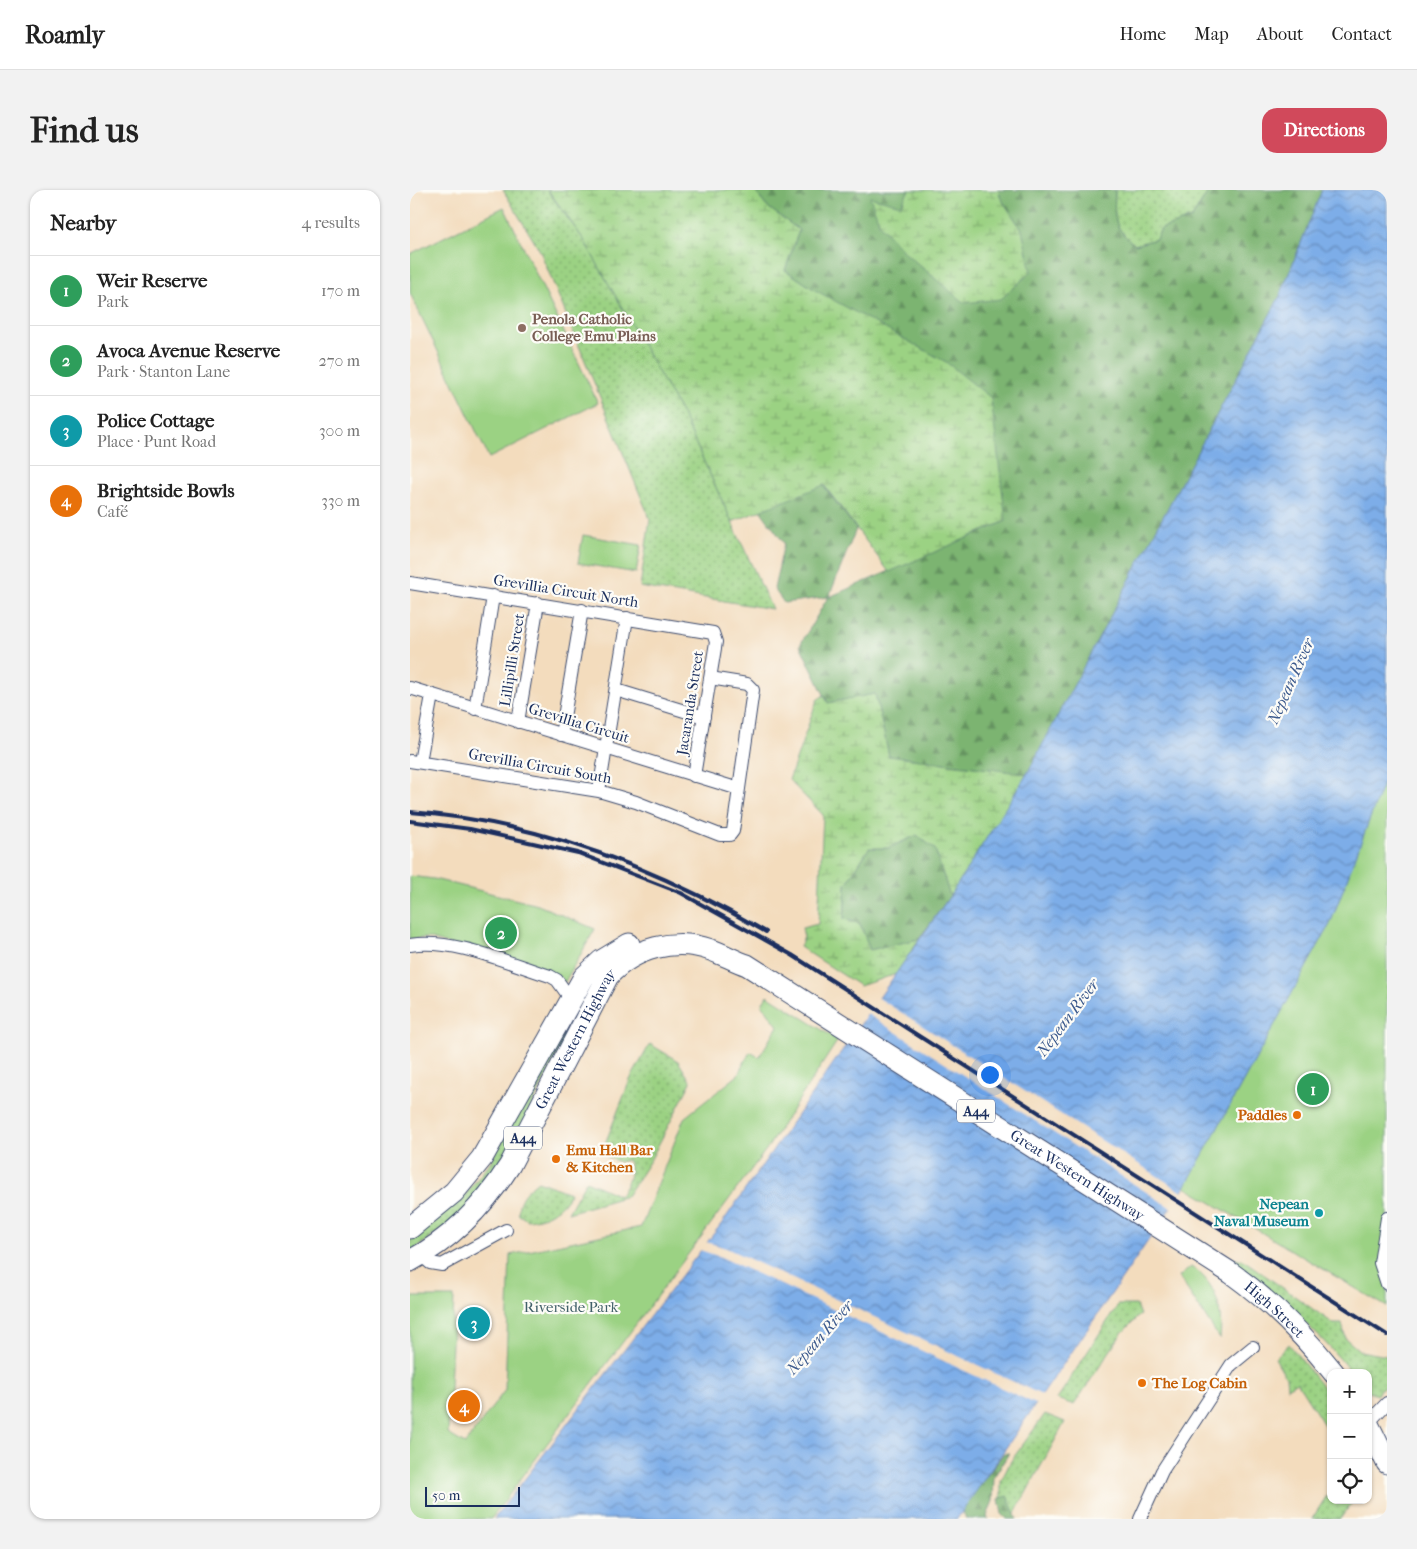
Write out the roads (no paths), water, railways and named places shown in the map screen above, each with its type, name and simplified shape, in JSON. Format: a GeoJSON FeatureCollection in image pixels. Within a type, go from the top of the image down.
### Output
{"type":"FeatureCollection","features":[{"type":"Feature","properties":{"kind":"highway","name":"Great Western Highway"},"geometry":{"type":"LineString","coordinates":[[410,1228],[454,1192],[482,1158],[547,1045],[570,998],[592,967],[615,951],[646,939],[677,935],[700,939],[742,957],[747,965]]}},
{"type":"Feature","properties":{"kind":"highway","name":"Great Western Highway"},"geometry":{"type":"LineString","coordinates":[[416,1258],[462,1225],[493,1192],[549,1089],[601,986],[615,969],[644,951],[674,944],[701,947],[747,965],[1205,1256]]}},
{"type":"Feature","properties":{"kind":"highway","name":"High Street"},"geometry":{"type":"LineString","coordinates":[[1205,1256],[1264,1299],[1294,1327],[1331,1369]]}},
{"type":"Feature","properties":{"kind":"highway"},"geometry":{"type":"LineString","coordinates":[[1372,1431],[1387,1463]]}},
{"type":"Feature","properties":{"kind":"street","name":"Grevillia Circuit North"},"geometry":{"type":"LineString","coordinates":[[410,583],[707,631],[716,635]]}},
{"type":"Feature","properties":{"kind":"street"},"geometry":{"type":"LineString","coordinates":[[475,709],[493,596]]}},
{"type":"Feature","properties":{"kind":"street","name":"Lillipilli Street"},"geometry":{"type":"LineString","coordinates":[[518,722],[538,603]]}},
{"type":"Feature","properties":{"kind":"street"},"geometry":{"type":"LineString","coordinates":[[561,735],[582,610]]}},
{"type":"Feature","properties":{"kind":"street"},"geometry":{"type":"LineString","coordinates":[[599,791],[627,618]]}},
{"type":"Feature","properties":{"kind":"street","name":"Jacaranda Street"},"geometry":{"type":"LineString","coordinates":[[694,776],[716,635]]}},
{"type":"Feature","properties":{"kind":"street"},"geometry":{"type":"LineString","coordinates":[[710,678],[747,684],[753,690],[739,789]]}},
{"type":"Feature","properties":{"kind":"street","name":"Grevillia Circuit"},"geometry":{"type":"LineString","coordinates":[[410,688],[739,789]]}},
{"type":"Feature","properties":{"kind":"street"},"geometry":{"type":"LineString","coordinates":[[616,690],[704,717]]}},
{"type":"Feature","properties":{"kind":"street"},"geometry":{"type":"LineString","coordinates":[[415,762],[432,695]]}},
{"type":"Feature","properties":{"kind":"street","name":"Grevillia Circuit South"},"geometry":{"type":"LineString","coordinates":[[415,762],[599,791],[629,799],[710,832],[726,836],[733,831],[739,789]]}},
{"type":"Feature","properties":{"kind":"street"},"geometry":{"type":"LineString","coordinates":[[410,945],[428,942],[446,945],[550,976],[557,980],[570,998]]}},
{"type":"Feature","properties":{"kind":"street"},"geometry":{"type":"LineString","coordinates":[[1387,1218],[1380,1263],[1387,1284]]}},
{"type":"Feature","properties":{"kind":"street"},"geometry":{"type":"LineString","coordinates":[[416,1258],[430,1264],[442,1265],[506,1230]]}},
{"type":"Feature","properties":{"kind":"street"},"geometry":{"type":"LineString","coordinates":[[1140,1519],[1162,1471],[1230,1364],[1254,1347]]}},
{"type":"Feature","properties":{"kind":"street"},"geometry":{"type":"LineString","coordinates":[[1372,1419],[1387,1403]]}},
{"type":"Feature","properties":{"kind":"water","name":"Nepean River"},"geometry":{"type":"Polygon","coordinates":[[[1322,190],[1387,190],[1387,773],[1330,924],[1185,1187],[957,1519],[494,1519],[722,1223],[950,896],[1027,774],[1280,296],[1322,190]]]}},
{"type":"Feature","properties":{"kind":"railway"},"geometry":{"type":"LineString","coordinates":[[410,812],[457,817],[504,826],[550,837],[595,851],[639,868],[682,888],[766,932]]}},
{"type":"Feature","properties":{"kind":"railway"},"geometry":{"type":"LineString","coordinates":[[410,821],[470,829],[578,853],[681,893],[792,955],[1387,1335]]}},
{"type":"Feature","properties":{"kind":"place","name":"Penola Catholic College Emu Plains"},"geometry":{"type":"Point","coordinates":[522,328]}},
{"type":"Feature","properties":{"kind":"place","name":"Avoca Avenue Reserve"},"geometry":{"type":"Point","coordinates":[501,933]}},
{"type":"Feature","properties":{"kind":"place","name":"Weir Reserve"},"geometry":{"type":"Point","coordinates":[1313,1089]}},
{"type":"Feature","properties":{"kind":"place","name":"Paddles"},"geometry":{"type":"Point","coordinates":[1297,1115]}},
{"type":"Feature","properties":{"kind":"place","name":"Emu Hall Bar & Kitchen"},"geometry":{"type":"Point","coordinates":[556,1159]}},
{"type":"Feature","properties":{"kind":"place","name":"Nepean Naval Museum"},"geometry":{"type":"Point","coordinates":[1319,1213]}},
{"type":"Feature","properties":{"kind":"place","name":"Police Cottage"},"geometry":{"type":"Point","coordinates":[474,1323]}},
{"type":"Feature","properties":{"kind":"place","name":"The Log Cabin"},"geometry":{"type":"Point","coordinates":[1142,1383]}},
{"type":"Feature","properties":{"kind":"place","name":"Brightside Bowls"},"geometry":{"type":"Point","coordinates":[464,1406]}},
{"type":"Feature","properties":{"kind":"park label","name":"Riverside Park"},"geometry":{"type":"Point","coordinates":[571,1307]}}]}
